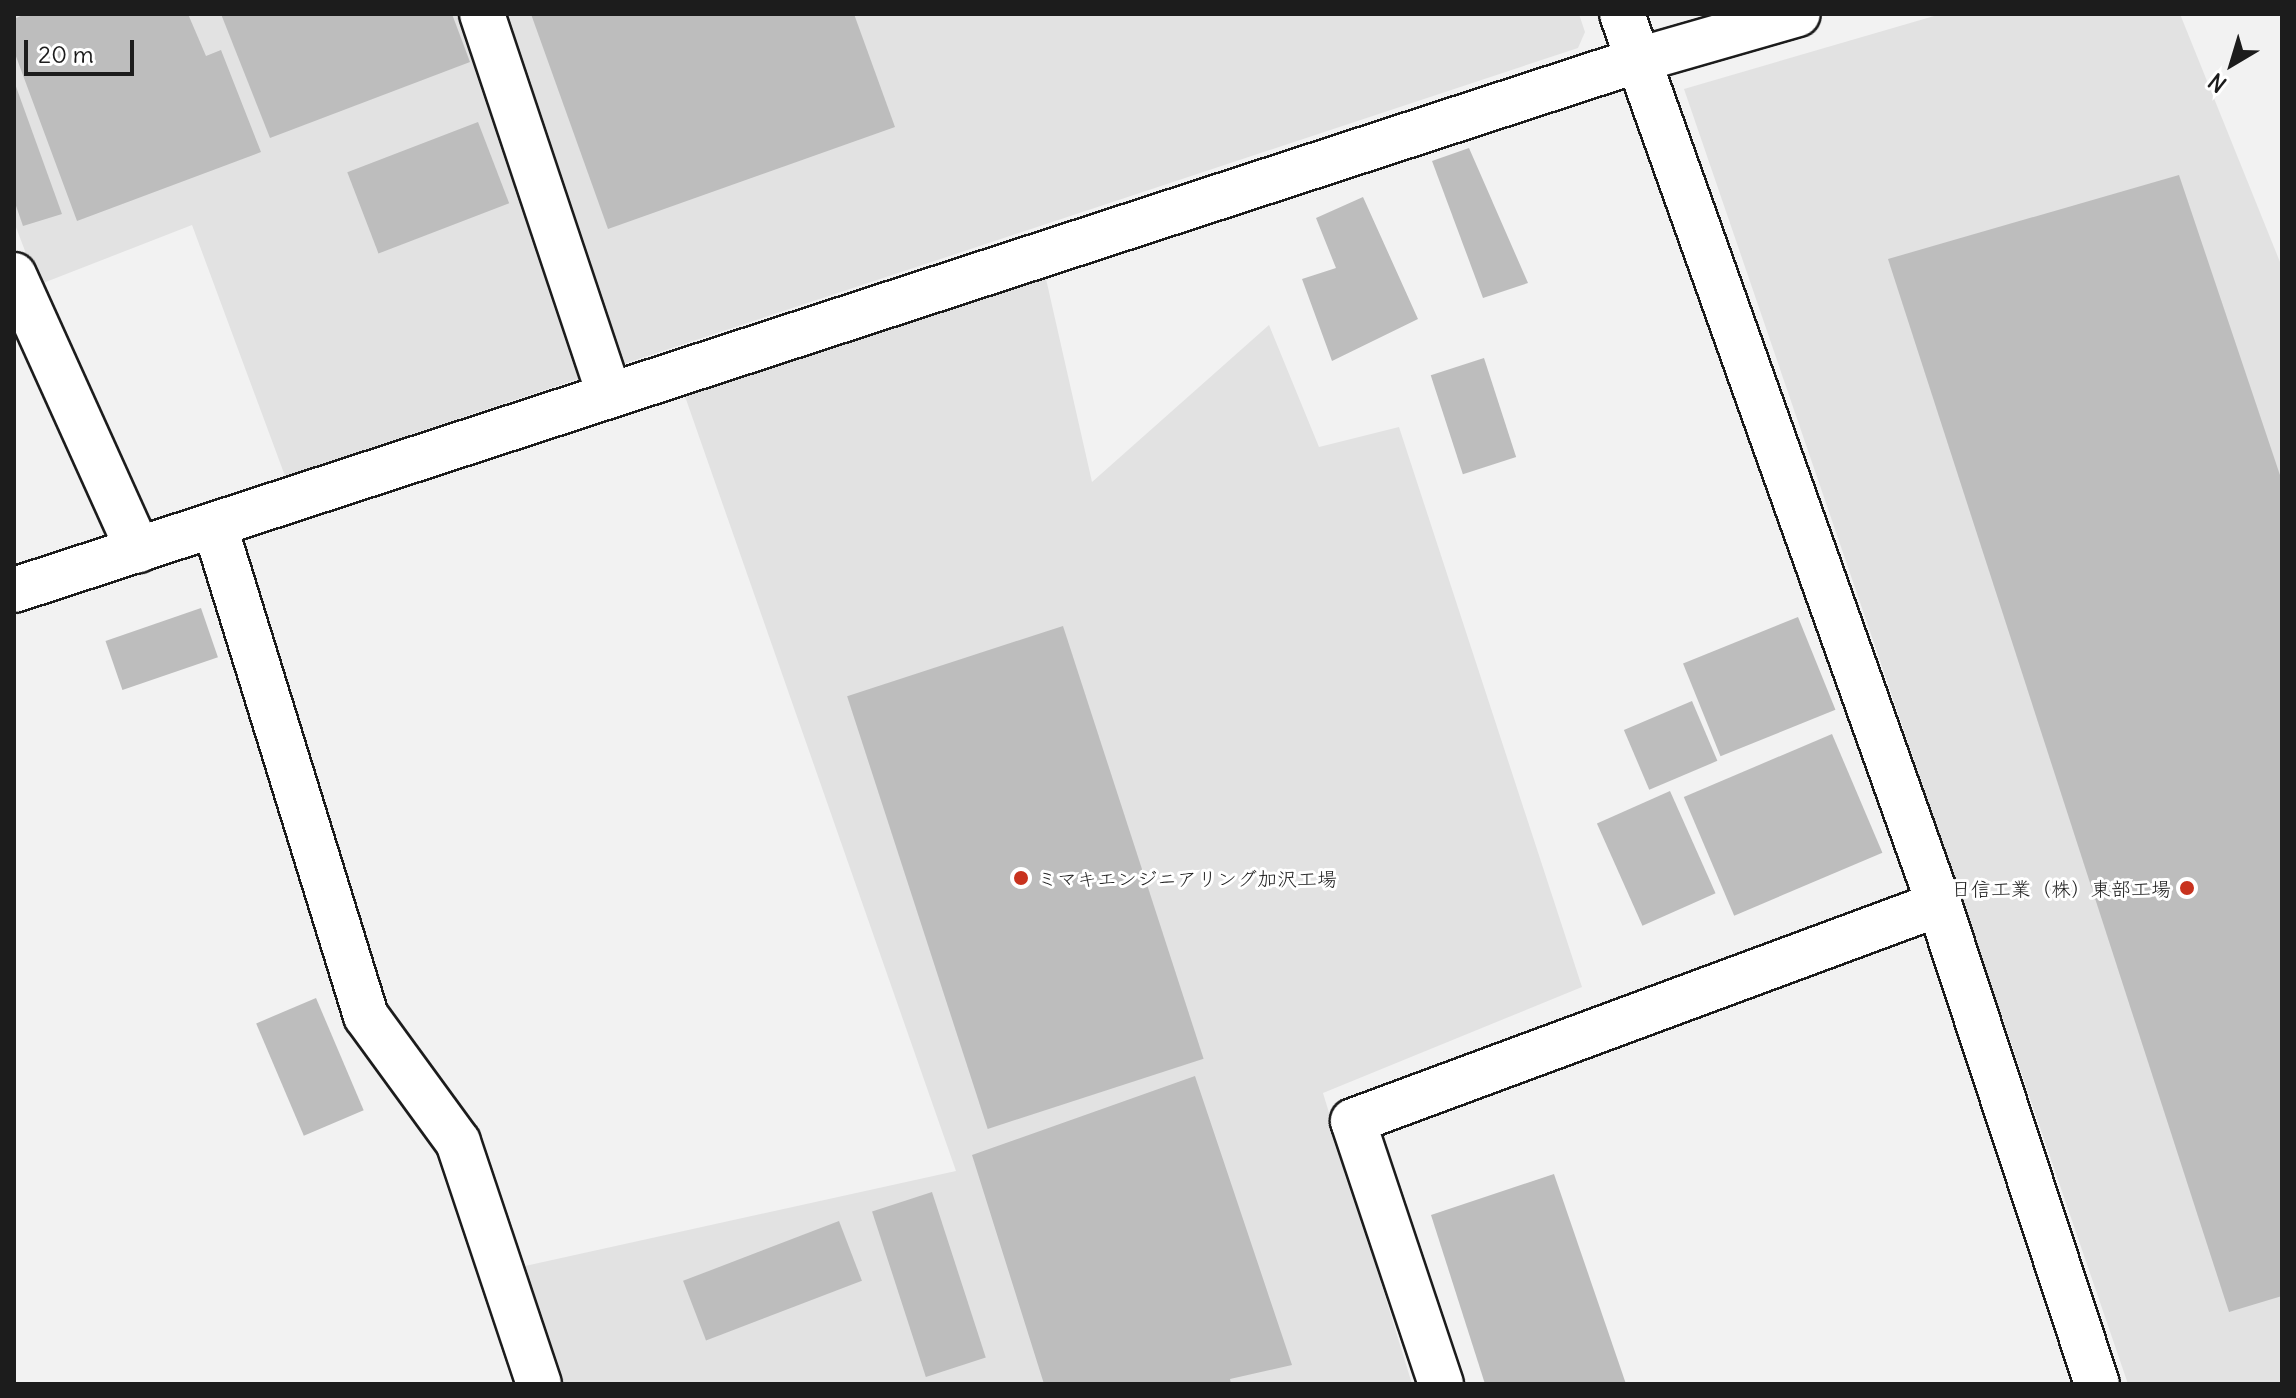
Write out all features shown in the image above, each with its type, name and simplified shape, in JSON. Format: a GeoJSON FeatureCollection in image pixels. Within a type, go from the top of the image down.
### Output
{"type":"FeatureCollection","features":[{"type":"Feature","properties":{"kind":"street"},"geometry":{"type":"LineString","coordinates":[[482,14],[609,394]]}},
{"type":"Feature","properties":{"kind":"street"},"geometry":{"type":"LineString","coordinates":[[1622,14],[1939,904],[2097,1384]]}},
{"type":"Feature","properties":{"kind":"street"},"geometry":{"type":"LineString","coordinates":[[14,590],[215,527],[609,394],[1638,60],[1798,14]]}},
{"type":"Feature","properties":{"kind":"street"},"geometry":{"type":"LineString","coordinates":[[14,275],[138,550]]}},
{"type":"Feature","properties":{"kind":"street"},"geometry":{"type":"LineString","coordinates":[[215,527],[366,1016],[458,1142],[539,1384]]}},
{"type":"Feature","properties":{"kind":"street"},"geometry":{"type":"LineString","coordinates":[[1441,1384],[1353,1121],[1939,904]]}},
{"type":"Feature","properties":{"kind":"shaded area"},"geometry":{"type":"Polygon","coordinates":[[[14,14],[1579,14],[1585,32],[1578,48],[285,476],[192,225],[38,285],[14,222],[14,14]]]}},
{"type":"Feature","properties":{"kind":"shaded area"},"geometry":{"type":"Polygon","coordinates":[[[1941,14],[2180,14],[2282,267],[2282,1384],[2128,1384],[1684,89],[1941,14]]]}},
{"type":"Feature","properties":{"kind":"shaded area"},"geometry":{"type":"Polygon","coordinates":[[[1044,270],[1092,482],[1269,325],[1319,447],[1399,427],[1582,987],[1323,1093],[1412,1384],[543,1384],[498,1272],[956,1171],[681,385],[1044,270]]]}},
{"type":"Feature","properties":{"kind":"building"},"geometry":{"type":"Polygon","coordinates":[[[25,14],[188,14],[206,56],[221,50],[261,152],[77,221],[14,51],[14,19],[25,14]]]}},
{"type":"Feature","properties":{"kind":"building"},"geometry":{"type":"Polygon","coordinates":[[[221,14],[452,14],[470,62],[270,138],[221,14]]]}},
{"type":"Feature","properties":{"kind":"building"},"geometry":{"type":"Polygon","coordinates":[[[531,14],[854,14],[895,127],[608,229],[531,14]]]}},
{"type":"Feature","properties":{"kind":"building"},"geometry":{"type":"Polygon","coordinates":[[[14,81],[62,214],[23,226],[14,200],[14,81]]]}},
{"type":"Feature","properties":{"kind":"building"},"geometry":{"type":"Polygon","coordinates":[[[478,122],[509,203],[378,253],[347,172],[478,122]]]}},
{"type":"Feature","properties":{"kind":"building"},"geometry":{"type":"Polygon","coordinates":[[[1469,148],[1528,283],[1483,298],[1432,161],[1469,148]]]}},
{"type":"Feature","properties":{"kind":"building","name":"日信工業（株）東部工場"},"geometry":{"type":"Polygon","coordinates":[[[2179,175],[2282,481],[2282,1296],[2229,1312],[1888,259],[2179,175]]]}},
{"type":"Feature","properties":{"kind":"building"},"geometry":{"type":"Polygon","coordinates":[[[1363,197],[1418,319],[1332,361],[1302,279],[1336,268],[1316,218],[1363,197]]]}},
{"type":"Feature","properties":{"kind":"building"},"geometry":{"type":"Polygon","coordinates":[[[1484,358],[1516,457],[1463,474],[1431,375],[1484,358]]]}},
{"type":"Feature","properties":{"kind":"building"},"geometry":{"type":"Polygon","coordinates":[[[201,608],[218,657],[122,690],[106,641],[201,608]]]}},
{"type":"Feature","properties":{"kind":"building"},"geometry":{"type":"Polygon","coordinates":[[[1798,617],[1835,710],[1720,756],[1683,663],[1798,617]]]}},
{"type":"Feature","properties":{"kind":"building","name":"ミマキエンジニアリング加沢工場"},"geometry":{"type":"Polygon","coordinates":[[[1063,626],[1204,1059],[988,1129],[847,696],[1063,626]]]}},
{"type":"Feature","properties":{"kind":"building"},"geometry":{"type":"Polygon","coordinates":[[[1692,701],[1717,761],[1649,790],[1624,730],[1692,701]]]}},
{"type":"Feature","properties":{"kind":"building"},"geometry":{"type":"Polygon","coordinates":[[[1832,734],[1882,853],[1734,916],[1684,797],[1832,734]]]}},
{"type":"Feature","properties":{"kind":"building"},"geometry":{"type":"Polygon","coordinates":[[[1670,791],[1716,893],[1642,926],[1597,824],[1670,791]]]}},
{"type":"Feature","properties":{"kind":"building"},"geometry":{"type":"Polygon","coordinates":[[[316,998],[364,1110],[304,1136],[256,1023],[316,998]]]}},
{"type":"Feature","properties":{"kind":"building"},"geometry":{"type":"Polygon","coordinates":[[[1195,1076],[1292,1365],[1230,1379],[1231,1384],[1044,1384],[972,1155],[1195,1076]]]}},
{"type":"Feature","properties":{"kind":"building"},"geometry":{"type":"Polygon","coordinates":[[[1554,1174],[1626,1384],[1485,1384],[1431,1215],[1554,1174]]]}},
{"type":"Feature","properties":{"kind":"building"},"geometry":{"type":"Polygon","coordinates":[[[932,1192],[986,1357],[926,1377],[872,1211],[932,1192]]]}},
{"type":"Feature","properties":{"kind":"building"},"geometry":{"type":"Polygon","coordinates":[[[839,1221],[862,1281],[706,1341],[683,1281],[839,1221]]]}},
{"type":"Feature","properties":{"kind":"place","name":"ミマキエンジニアリング加沢工場"},"geometry":{"type":"Point","coordinates":[1021,878]}},
{"type":"Feature","properties":{"kind":"place","name":"日信工業（株）東部工場"},"geometry":{"type":"Point","coordinates":[2187,888]}}]}
